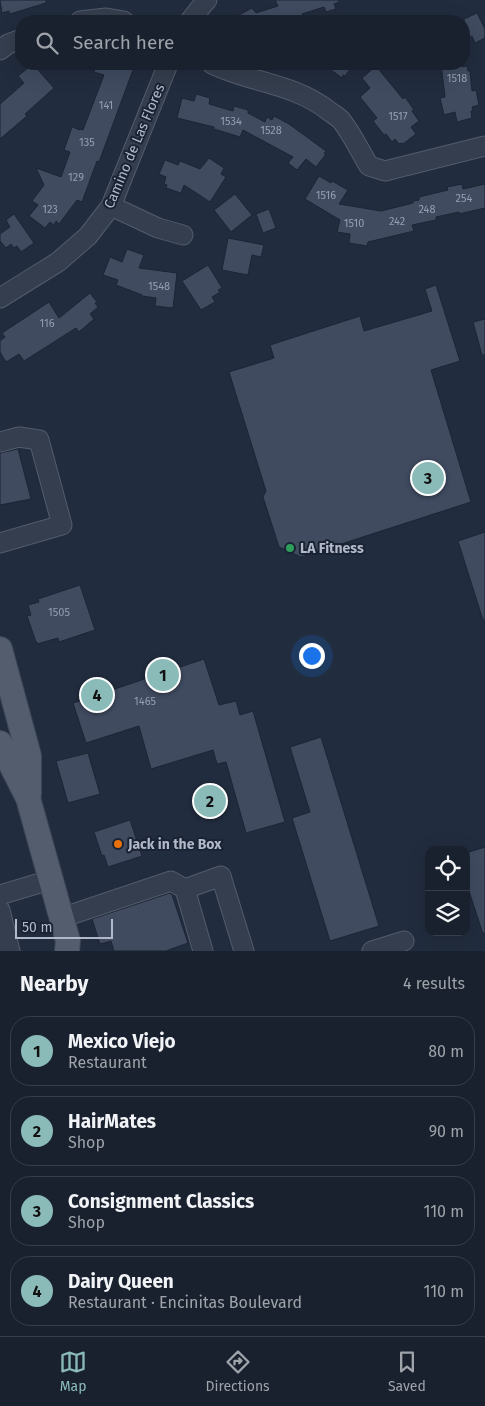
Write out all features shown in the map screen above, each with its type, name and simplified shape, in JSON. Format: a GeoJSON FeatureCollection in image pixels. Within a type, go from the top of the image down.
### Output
{"type":"FeatureCollection","features":[{"type":"Feature","properties":{"kind":"main road"},"geometry":{"type":"LineString","coordinates":[[0,650],[29,756],[28,798]]}},
{"type":"Feature","properties":{"kind":"main road"},"geometry":{"type":"LineString","coordinates":[[0,743],[28,798],[61,918],[72,948]]}},
{"type":"Feature","properties":{"kind":"street"},"geometry":{"type":"LineString","coordinates":[[195,15],[207,0]]}},
{"type":"Feature","properties":{"kind":"street"},"geometry":{"type":"LineString","coordinates":[[0,50],[15,41]]}},
{"type":"Feature","properties":{"kind":"street","name":"Camino de Las Flores"},"geometry":{"type":"LineString","coordinates":[[0,298],[58,262],[88,236],[111,206],[166,70]]}},
{"type":"Feature","properties":{"kind":"street"},"geometry":{"type":"LineString","coordinates":[[226,70],[292,90],[321,104],[340,119],[369,166],[385,171],[485,146]]}},
{"type":"Feature","properties":{"kind":"street"},"geometry":{"type":"LineString","coordinates":[[111,206],[158,228],[183,235]]}},
{"type":"Feature","properties":{"kind":"street"},"geometry":{"type":"LineString","coordinates":[[0,442],[19,436],[39,440],[62,525],[0,543]]}},
{"type":"Feature","properties":{"kind":"street"},"geometry":{"type":"LineString","coordinates":[[61,918],[171,882],[185,889],[221,876],[244,951]]}},
{"type":"Feature","properties":{"kind":"street"},"geometry":{"type":"LineString","coordinates":[[0,894],[50,880]]}},
{"type":"Feature","properties":{"kind":"street"},"geometry":{"type":"LineString","coordinates":[[185,889],[200,950]]}},
{"type":"Feature","properties":{"kind":"street"},"geometry":{"type":"LineString","coordinates":[[0,910],[10,951]]}},
{"type":"Feature","properties":{"kind":"street"},"geometry":{"type":"LineString","coordinates":[[372,951],[404,941]]}},
{"type":"Feature","properties":{"kind":"building"},"geometry":{"type":"Polygon","coordinates":[[[0,0],[46,0],[46,3],[10,14],[9,11],[2,13],[0,0]]]}},
{"type":"Feature","properties":{"kind":"building"},"geometry":{"type":"Polygon","coordinates":[[[275,0],[339,0],[339,2],[334,4],[336,9],[326,12],[324,7],[302,15],[239,15],[252,8],[256,13],[278,6],[275,0]]]}},
{"type":"Feature","properties":{"kind":"building"},"geometry":{"type":"Polygon","coordinates":[[[477,13],[485,29],[485,38],[475,43],[472,36],[470,37],[470,16],[477,13]]]}},
{"type":"Feature","properties":{"kind":"building"},"geometry":{"type":"Polygon","coordinates":[[[26,70],[38,70],[54,88],[25,114],[27,116],[0,139],[0,104],[24,83],[18,76],[26,70]]]}},
{"type":"Feature","properties":{"kind":"building"},"geometry":{"type":"Polygon","coordinates":[[[95,70],[133,70],[82,202],[77,200],[59,224],[56,221],[54,225],[50,222],[45,228],[29,216],[38,205],[32,201],[44,185],[36,168],[61,177],[70,152],[64,150],[72,127],[83,130],[104,75],[94,72],[95,70]]]}},
{"type":"Feature","properties":{"kind":"building"},"geometry":{"type":"Polygon","coordinates":[[[331,70],[350,70],[342,78],[331,70]]]}},
{"type":"Feature","properties":{"kind":"building"},"geometry":{"type":"Polygon","coordinates":[[[371,70],[379,70],[403,99],[405,97],[414,110],[412,111],[419,121],[411,127],[416,134],[403,144],[399,144],[395,139],[392,142],[386,134],[384,135],[373,121],[377,118],[360,97],[370,88],[362,78],[371,70]]]}},
{"type":"Feature","properties":{"kind":"building"},"geometry":{"type":"Polygon","coordinates":[[[442,70],[470,71],[472,91],[476,90],[479,105],[472,107],[472,118],[457,122],[455,112],[444,115],[440,98],[445,97],[442,70]]]}},
{"type":"Feature","properties":{"kind":"building"},"geometry":{"type":"Polygon","coordinates":[[[196,94],[210,98],[209,104],[233,111],[234,106],[248,110],[248,113],[265,122],[267,117],[272,120],[274,116],[289,124],[326,151],[324,153],[326,154],[316,167],[306,159],[297,170],[288,163],[293,157],[243,130],[240,137],[214,129],[214,127],[177,118],[182,98],[194,101],[196,94]]]}},
{"type":"Feature","properties":{"kind":"building"},"geometry":{"type":"Polygon","coordinates":[[[209,158],[224,168],[221,174],[226,177],[210,202],[184,185],[181,193],[166,188],[167,185],[164,184],[166,177],[159,174],[165,160],[178,165],[180,161],[200,169],[209,158]]]}},
{"type":"Feature","properties":{"kind":"building"},"geometry":{"type":"Polygon","coordinates":[[[319,176],[348,190],[339,204],[381,211],[413,203],[413,201],[419,200],[419,197],[448,190],[447,187],[462,184],[463,189],[485,184],[485,208],[436,217],[436,220],[412,225],[414,231],[368,242],[367,246],[349,243],[350,234],[337,232],[340,220],[305,199],[319,176]]]}},
{"type":"Feature","properties":{"kind":"building"},"geometry":{"type":"Polygon","coordinates":[[[235,194],[252,215],[231,232],[214,210],[235,194]]]}},
{"type":"Feature","properties":{"kind":"building"},"geometry":{"type":"Polygon","coordinates":[[[269,209],[276,228],[263,233],[256,214],[269,209]]]}},
{"type":"Feature","properties":{"kind":"building"},"geometry":{"type":"Polygon","coordinates":[[[14,214],[34,243],[21,252],[17,246],[14,248],[11,244],[6,248],[0,241],[0,234],[10,227],[6,220],[14,214]]]}},
{"type":"Feature","properties":{"kind":"building"},"geometry":{"type":"Polygon","coordinates":[[[228,238],[264,245],[261,257],[252,255],[248,275],[222,270],[228,238]]]}},
{"type":"Feature","properties":{"kind":"building"},"geometry":{"type":"Polygon","coordinates":[[[127,249],[144,255],[139,268],[177,273],[173,308],[155,306],[156,298],[142,296],[116,285],[118,280],[103,275],[110,257],[122,262],[127,249]]]}},
{"type":"Feature","properties":{"kind":"building"},"geometry":{"type":"Polygon","coordinates":[[[208,265],[222,288],[218,290],[220,292],[212,297],[215,302],[201,310],[182,281],[208,265]]]}},
{"type":"Feature","properties":{"kind":"building"},"geometry":{"type":"Polygon","coordinates":[[[436,285],[460,361],[431,370],[471,502],[301,557],[279,547],[263,497],[266,491],[229,372],[274,358],[270,345],[360,316],[364,331],[432,311],[425,289],[436,285]]]}},
{"type":"Feature","properties":{"kind":"building"},"geometry":{"type":"Polygon","coordinates":[[[90,293],[97,302],[95,303],[98,307],[90,314],[94,319],[79,332],[76,328],[24,361],[19,354],[6,362],[0,352],[0,341],[5,337],[2,333],[49,302],[59,318],[90,293]]]}},
{"type":"Feature","properties":{"kind":"building"},"geometry":{"type":"Polygon","coordinates":[[[485,319],[485,355],[482,355],[473,322],[485,319]]]}},
{"type":"Feature","properties":{"kind":"building"},"geometry":{"type":"Polygon","coordinates":[[[18,449],[31,499],[0,505],[0,453],[18,449]]]}},
{"type":"Feature","properties":{"kind":"building"},"geometry":{"type":"Polygon","coordinates":[[[485,532],[485,620],[483,620],[458,541],[485,532]]]}},
{"type":"Feature","properties":{"kind":"building"},"geometry":{"type":"Polygon","coordinates":[[[80,585],[95,630],[59,642],[58,638],[37,644],[27,616],[31,615],[28,605],[39,602],[38,599],[80,585]]]}},
{"type":"Feature","properties":{"kind":"building"},"geometry":{"type":"Polygon","coordinates":[[[204,659],[219,705],[236,701],[240,715],[253,711],[285,822],[246,833],[226,762],[217,764],[213,750],[151,769],[139,726],[86,743],[73,703],[204,659]]]}},
{"type":"Feature","properties":{"kind":"building"},"geometry":{"type":"Polygon","coordinates":[[[321,737],[379,926],[330,941],[292,818],[310,812],[290,747],[321,737]]]}},
{"type":"Feature","properties":{"kind":"building"},"geometry":{"type":"Polygon","coordinates":[[[88,753],[100,794],[68,803],[56,761],[88,753]]]}},
{"type":"Feature","properties":{"kind":"building","name":"Jack in the Box"},"geometry":{"type":"Polygon","coordinates":[[[130,820],[142,856],[108,867],[94,832],[130,820]]]}},
{"type":"Feature","properties":{"kind":"building"},"geometry":{"type":"Polygon","coordinates":[[[485,847],[485,933],[483,934],[470,894],[470,852],[485,847]]]}},
{"type":"Feature","properties":{"kind":"building"},"geometry":{"type":"Polygon","coordinates":[[[170,893],[188,943],[166,951],[114,951],[111,941],[100,944],[92,919],[170,893]]]}},
{"type":"Feature","properties":{"kind":"place","name":"Consignment Classics"},"geometry":{"type":"Point","coordinates":[428,478]}},
{"type":"Feature","properties":{"kind":"place","name":"LA Fitness"},"geometry":{"type":"Point","coordinates":[290,548]}},
{"type":"Feature","properties":{"kind":"place","name":"Mexico Viejo"},"geometry":{"type":"Point","coordinates":[163,675]}},
{"type":"Feature","properties":{"kind":"place","name":"Dairy Queen"},"geometry":{"type":"Point","coordinates":[97,695]}},
{"type":"Feature","properties":{"kind":"place","name":"HairMates"},"geometry":{"type":"Point","coordinates":[210,801]}},
{"type":"Feature","properties":{"kind":"place","name":"Jack in the Box"},"geometry":{"type":"Point","coordinates":[118,844]}}]}
